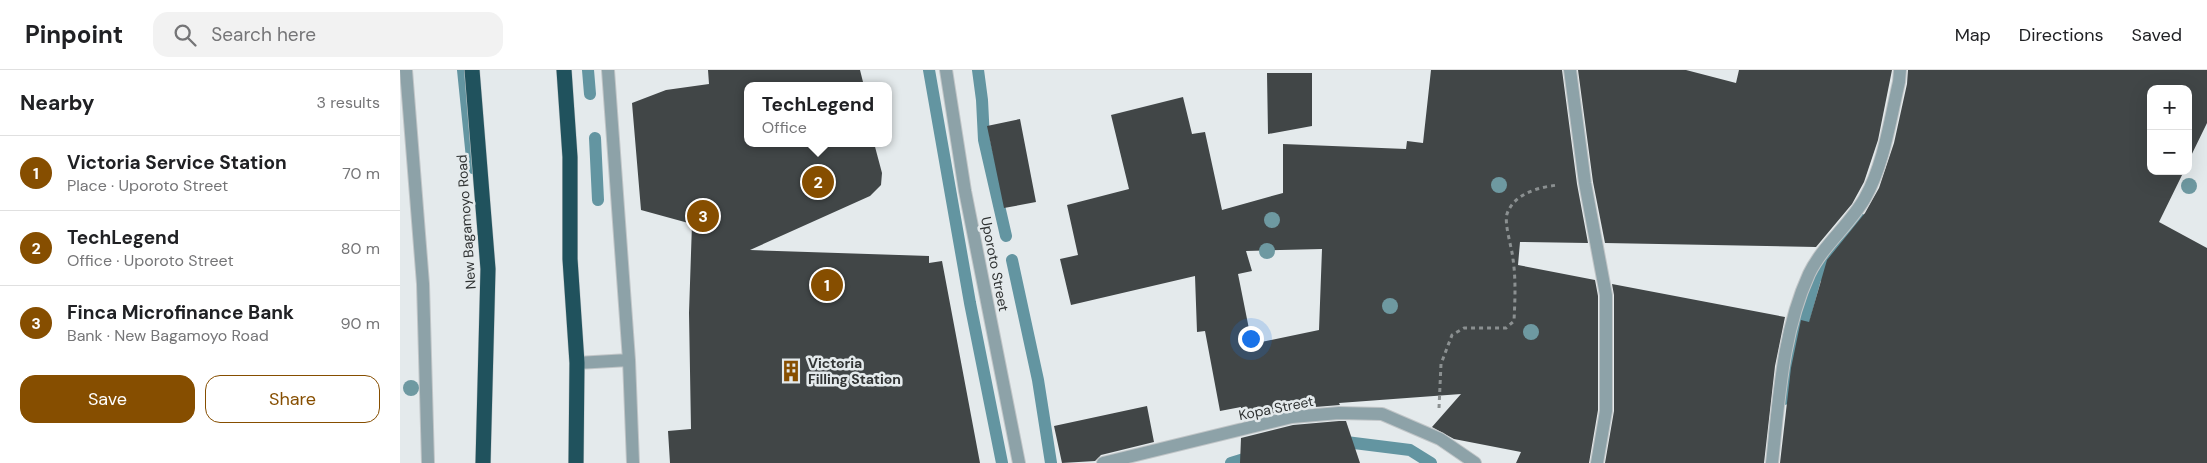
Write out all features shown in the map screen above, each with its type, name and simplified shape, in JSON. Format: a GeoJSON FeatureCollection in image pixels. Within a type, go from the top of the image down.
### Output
{"type":"FeatureCollection","features":[{"type":"Feature","properties":{"kind":"highway","name":"New Bagamoyo Road"},"geometry":{"type":"LineString","coordinates":[[472,70],[488,269],[483,463]]}},
{"type":"Feature","properties":{"kind":"highway"},"geometry":{"type":"LineString","coordinates":[[564,70],[570,156],[570,259],[577,364],[576,463]]}},
{"type":"Feature","properties":{"kind":"street"},"geometry":{"type":"LineString","coordinates":[[406,70],[423,284],[428,463]]}},
{"type":"Feature","properties":{"kind":"street"},"geometry":{"type":"LineString","coordinates":[[608,70],[629,360],[633,463]]}},
{"type":"Feature","properties":{"kind":"street","name":"Uporoto Street"},"geometry":{"type":"LineString","coordinates":[[946,70],[965,191],[1018,463]]}},
{"type":"Feature","properties":{"kind":"street"},"geometry":{"type":"LineString","coordinates":[[1570,70],[1586,183],[1606,295],[1606,411],[1597,463]]}},
{"type":"Feature","properties":{"kind":"street"},"geometry":{"type":"LineString","coordinates":[[1772,463],[1790,327],[1809,275],[1818,257],[1864,199],[1874,177],[1899,82],[1900,70]]}},
{"type":"Feature","properties":{"kind":"street"},"geometry":{"type":"LineString","coordinates":[[577,364],[629,360]]}},
{"type":"Feature","properties":{"kind":"street","name":"Kopa Street"},"geometry":{"type":"LineString","coordinates":[[1103,463],[1292,417],[1339,413],[1382,414],[1440,438],[1476,463]]}},
{"type":"Feature","properties":{"kind":"path"},"geometry":{"type":"LineString","coordinates":[[1440,438],[1438,419],[1441,364],[1452,335],[1464,328],[1506,328],[1514,321],[1516,294],[1507,214],[1514,203],[1529,191],[1586,183]]}},
{"type":"Feature","properties":{"kind":"building"},"geometry":{"type":"Polygon","coordinates":[[[708,70],[860,70],[863,82],[744,82],[744,147],[875,147],[882,173],[881,185],[870,196],[750,250],[929,256],[929,263],[942,261],[980,463],[670,463],[668,431],[691,429],[689,313],[692,224],[641,210],[632,103],[666,90],[709,84],[708,70]]]}},
{"type":"Feature","properties":{"kind":"building"},"geometry":{"type":"Polygon","coordinates":[[[1431,70],[1562,70],[1577,184],[1588,243],[1520,242],[1518,265],[1595,280],[1598,296],[1598,410],[1589,463],[1516,463],[1521,452],[1454,439],[1432,427],[1461,394],[1339,403],[1340,405],[1290,409],[1241,421],[1241,407],[1220,411],[1205,331],[1197,332],[1195,276],[1071,305],[1060,259],[1078,255],[1067,205],[1129,189],[1111,115],[1183,97],[1192,134],[1205,132],[1222,210],[1283,193],[1283,144],[1406,149],[1407,141],[1423,143],[1431,70]],[[1322,249],[1246,251],[1252,271],[1238,274],[1252,344],[1319,330],[1322,249]]]}},
{"type":"Feature","properties":{"kind":"building"},"geometry":{"type":"Polygon","coordinates":[[[1578,70],[1686,70],[1736,83],[1739,70],[1892,70],[1878,140],[1864,182],[1852,204],[1816,247],[1605,243],[1593,182],[1578,70]]]}},
{"type":"Feature","properties":{"kind":"building"},"geometry":{"type":"Polygon","coordinates":[[[1908,70],[2207,70],[2207,123],[2192,154],[2192,85],[2147,85],[2147,175],[2182,175],[2159,222],[2207,248],[2207,463],[1780,463],[1791,368],[1801,320],[1809,322],[1827,260],[1865,213],[1879,188],[1894,143],[1907,84],[1908,70]]]}},
{"type":"Feature","properties":{"kind":"building"},"geometry":{"type":"Polygon","coordinates":[[[1267,73],[1312,73],[1312,126],[1268,134],[1267,73]]]}},
{"type":"Feature","properties":{"kind":"building"},"geometry":{"type":"Polygon","coordinates":[[[1020,119],[1036,202],[1004,208],[987,126],[1020,119]]]}},
{"type":"Feature","properties":{"kind":"building"},"geometry":{"type":"Polygon","coordinates":[[[1612,284],[1785,317],[1775,366],[1764,463],[1605,463],[1614,411],[1614,295],[1612,284]]]}},
{"type":"Feature","properties":{"kind":"building"},"geometry":{"type":"Polygon","coordinates":[[[1147,406],[1154,442],[1101,455],[1095,461],[1062,463],[1054,426],[1147,406]]]}},
{"type":"Feature","properties":{"kind":"building"},"geometry":{"type":"Polygon","coordinates":[[[1346,421],[1360,463],[1240,463],[1241,438],[1293,425],[1346,421]]]}},
{"type":"Feature","properties":{"kind":"waterway"},"geometry":{"type":"LineString","coordinates":[[463,70],[473,168]]}},
{"type":"Feature","properties":{"kind":"waterway"},"geometry":{"type":"LineString","coordinates":[[588,70],[590,94]]}},
{"type":"Feature","properties":{"kind":"waterway"},"geometry":{"type":"LineString","coordinates":[[929,70],[970,303],[1002,463]]}},
{"type":"Feature","properties":{"kind":"waterway"},"geometry":{"type":"LineString","coordinates":[[978,70],[984,140],[1006,236]]}},
{"type":"Feature","properties":{"kind":"waterway"},"geometry":{"type":"LineString","coordinates":[[595,138],[598,200]]}},
{"type":"Feature","properties":{"kind":"waterway"},"geometry":{"type":"LineString","coordinates":[[1784,399],[1785,389],[1815,279],[1859,218]]}},
{"type":"Feature","properties":{"kind":"waterway"},"geometry":{"type":"LineString","coordinates":[[1012,260],[1038,380],[1051,463]]}},
{"type":"Feature","properties":{"kind":"waterway"},"geometry":{"type":"LineString","coordinates":[[1338,441],[1410,450],[1431,463]]}},
{"type":"Feature","properties":{"kind":"waterway"},"geometry":{"type":"LineString","coordinates":[[1231,463],[1257,455]]}},
{"type":"Feature","properties":{"kind":"place","name":"TechLegend"},"geometry":{"type":"Point","coordinates":[818,182]}},
{"type":"Feature","properties":{"kind":"place","name":"Finca Microfinance Bank"},"geometry":{"type":"Point","coordinates":[703,216]}},
{"type":"Feature","properties":{"kind":"place","name":"Victoria Service Station"},"geometry":{"type":"Point","coordinates":[827,285]}},
{"type":"Feature","properties":{"kind":"place","name":"Victoria Filling Station"},"geometry":{"type":"Point","coordinates":[791,371]}}]}
